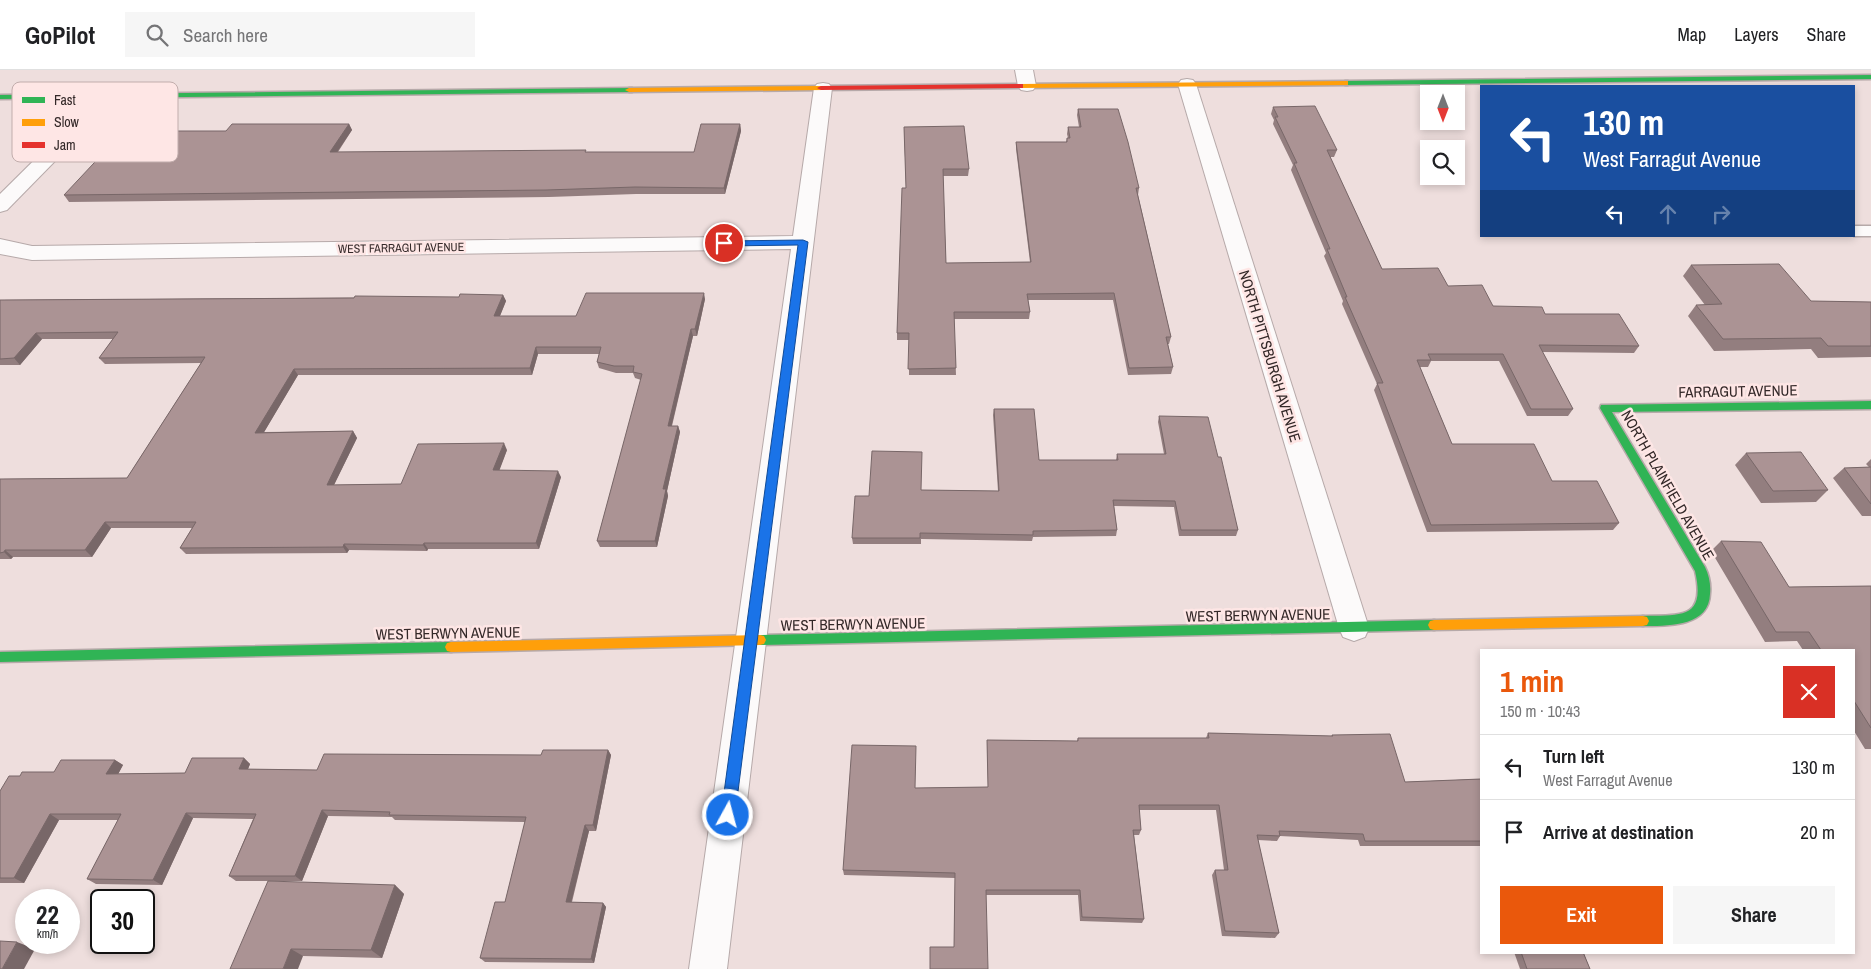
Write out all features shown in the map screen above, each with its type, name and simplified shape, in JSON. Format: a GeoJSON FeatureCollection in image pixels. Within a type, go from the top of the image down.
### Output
{"type":"FeatureCollection","features":[{"type":"Feature","properties":{"kind":"street"},"geometry":{"type":"LineString","coordinates":[[178,95],[823,88],[1026,78],[1186,84],[1635,83],[1871,77]]}},
{"type":"Feature","properties":{"kind":"street","name":"NORTH PITTSBURGH AVENUE"},"geometry":{"type":"LineString","coordinates":[[1186,84],[1354,628]]}},
{"type":"Feature","properties":{"kind":"street"},"geometry":{"type":"LineString","coordinates":[[708,969],[823,88]]}},
{"type":"Feature","properties":{"kind":"street"},"geometry":{"type":"LineString","coordinates":[[0,206],[43,162]]}},
{"type":"Feature","properties":{"kind":"street","name":"WEST FARRAGUT AVENUE"},"geometry":{"type":"LineString","coordinates":[[0,246],[32,253],[803,242]]}},
{"type":"Feature","properties":{"kind":"street","name":"FARRAGUT AVENUE"},"geometry":{"type":"LineString","coordinates":[[1605,408],[1871,405]]}},
{"type":"Feature","properties":{"kind":"street","name":"NORTH PLAINFIELD AVENUE"},"geometry":{"type":"LineString","coordinates":[[1605,408],[1701,570],[1707,597],[1703,606]]}},
{"type":"Feature","properties":{"kind":"street","name":"WEST BERWYN AVENUE"},"geometry":{"type":"LineString","coordinates":[[0,657],[1659,622],[1678,620],[1694,615],[1703,606]]}},
{"type":"Feature","properties":{"kind":"lane"},"geometry":{"type":"LineString","coordinates":[[1855,231],[1871,231]]}},
{"type":"Feature","properties":{"kind":"building"},"geometry":{"type":"Polygon","coordinates":[[[1315,106],[1337,150],[1327,150],[1382,269],[1438,268],[1448,286],[1482,285],[1493,306],[1542,307],[1545,314],[1619,314],[1639,346],[1539,345],[1573,409],[1531,409],[1503,354],[1428,354],[1431,360],[1417,360],[1452,444],[1534,444],[1552,481],[1597,481],[1619,523],[1431,525],[1377,383],[1383,383],[1345,297],[1347,297],[1327,249],[1330,249],[1294,163],[1297,163],[1275,117],[1278,117],[1273,107],[1315,106]]]}},
{"type":"Feature","properties":{"kind":"building"},"geometry":{"type":"Polygon","coordinates":[[[1078,109],[1118,109],[1139,188],[1136,188],[1171,337],[1166,337],[1173,367],[1129,368],[1114,293],[1027,294],[1030,312],[954,312],[956,368],[908,369],[909,333],[897,333],[902,188],[906,188],[904,127],[964,126],[969,169],[943,169],[946,263],[1031,262],[1016,142],[1067,142],[1067,138],[1070,138],[1068,127],[1081,127],[1078,109]]]}},
{"type":"Feature","properties":{"kind":"building"},"geometry":{"type":"Polygon","coordinates":[[[232,124],[349,124],[330,152],[586,150],[585,152],[694,152],[701,124],[740,124],[724,188],[635,187],[546,190],[64,195],[95,162],[178,162],[178,131],[226,131],[232,124]]]}},
{"type":"Feature","properties":{"kind":"building"},"geometry":{"type":"Polygon","coordinates":[[[1779,264],[1811,301],[1871,302],[1871,346],[1828,346],[1821,338],[1723,339],[1696,305],[1722,304],[1691,265],[1779,264]]]}},
{"type":"Feature","properties":{"kind":"building"},"geometry":{"type":"Polygon","coordinates":[[[586,293],[704,293],[695,329],[691,329],[668,426],[678,426],[663,489],[666,489],[655,541],[597,541],[642,374],[633,372],[634,366],[614,366],[597,362],[601,347],[536,347],[530,368],[294,369],[255,433],[353,431],[327,485],[401,484],[418,444],[504,443],[493,470],[558,471],[536,543],[344,544],[343,547],[180,548],[196,522],[105,522],[85,550],[5,550],[0,553],[0,479],[127,478],[205,357],[99,358],[118,332],[36,333],[14,358],[0,359],[0,300],[354,298],[355,296],[459,297],[460,294],[503,295],[494,316],[576,316],[586,293]]]}},
{"type":"Feature","properties":{"kind":"building"},"geometry":{"type":"Polygon","coordinates":[[[994,409],[1034,409],[1039,460],[1118,460],[1117,454],[1166,454],[1159,416],[1208,417],[1218,457],[1221,457],[1238,530],[1181,530],[1175,501],[1113,500],[1117,530],[1033,531],[1033,535],[920,533],[920,538],[852,538],[855,496],[869,496],[872,451],[922,452],[921,490],[999,491],[994,409]]]}},
{"type":"Feature","properties":{"kind":"building"},"geometry":{"type":"Polygon","coordinates":[[[1801,452],[1828,490],[1773,491],[1746,453],[1801,452]]]}},
{"type":"Feature","properties":{"kind":"building"},"geometry":{"type":"Polygon","coordinates":[[[1871,467],[1871,504],[1844,468],[1871,467]]]}},
{"type":"Feature","properties":{"kind":"building"},"geometry":{"type":"Polygon","coordinates":[[[1721,541],[1761,542],[1789,587],[1871,586],[1871,728],[1855,703],[1855,649],[1820,649],[1809,632],[1776,632],[1721,541]]]}},
{"type":"Feature","properties":{"kind":"building"},"geometry":{"type":"Polygon","coordinates":[[[1208,733],[1333,736],[1390,734],[1405,782],[1480,779],[1480,841],[1365,841],[1363,834],[1279,831],[1280,836],[1257,835],[1279,933],[1225,931],[1215,870],[1228,870],[1219,805],[1139,805],[1141,830],[1133,830],[1144,919],[1082,917],[1080,890],[986,890],[988,969],[930,969],[930,947],[954,947],[955,873],[843,870],[852,745],[916,746],[915,788],[988,787],[987,740],[1078,741],[1078,738],[1209,738],[1208,733]]]}},
{"type":"Feature","properties":{"kind":"building"},"geometry":{"type":"Polygon","coordinates":[[[543,750],[608,750],[593,825],[585,825],[566,902],[603,903],[591,959],[480,958],[495,902],[505,902],[526,817],[389,815],[390,812],[322,810],[295,876],[229,876],[256,814],[186,813],[153,880],[87,879],[121,814],[50,814],[14,878],[0,878],[0,791],[9,776],[20,776],[22,772],[54,772],[61,760],[115,760],[106,774],[185,773],[192,758],[244,758],[239,769],[317,770],[324,754],[541,755],[543,750]]]}},
{"type":"Feature","properties":{"kind":"building"},"geometry":{"type":"Polygon","coordinates":[[[268,881],[395,885],[371,950],[291,949],[283,969],[230,969],[268,881]]]}},
{"type":"Feature","properties":{"kind":"building"},"geometry":{"type":"Polygon","coordinates":[[[0,941],[15,942],[15,946],[2,969],[0,969],[0,941]]]}},
{"type":"Feature","properties":{"kind":"building"},"geometry":{"type":"Polygon","coordinates":[[[1522,954],[1584,954],[1590,969],[1527,969],[1522,954]]]}},
{"type":"Feature","properties":{"kind":"traffic: fast"},"geometry":{"type":"LineString","coordinates":[[1345,83],[1871,77]]}},
{"type":"Feature","properties":{"kind":"traffic: fast"},"geometry":{"type":"LineString","coordinates":[[178,95],[629,90]]}},
{"type":"Feature","properties":{"kind":"traffic: fast"},"geometry":{"type":"LineString","coordinates":[[0,97],[12,97]]}},
{"type":"Feature","properties":{"kind":"traffic: fast"},"geometry":{"type":"LineString","coordinates":[[1643,621],[1671,620],[1693,615],[1700,609],[1704,600],[1705,587],[1701,570],[1605,408],[1871,405]]}},
{"type":"Feature","properties":{"kind":"traffic: fast"},"geometry":{"type":"LineString","coordinates":[[760,640],[1434,625]]}},
{"type":"Feature","properties":{"kind":"traffic: fast"},"geometry":{"type":"LineString","coordinates":[[0,657],[451,647]]}},
{"type":"Feature","properties":{"kind":"traffic: slow"},"geometry":{"type":"LineString","coordinates":[[1020,86],[1345,83]]}},
{"type":"Feature","properties":{"kind":"traffic: slow"},"geometry":{"type":"LineString","coordinates":[[629,90],[821,88]]}},
{"type":"Feature","properties":{"kind":"traffic: slow"},"geometry":{"type":"LineString","coordinates":[[1434,625],[1643,621]]}},
{"type":"Feature","properties":{"kind":"traffic: slow"},"geometry":{"type":"LineString","coordinates":[[451,647],[760,640]]}},
{"type":"Feature","properties":{"kind":"traffic: jam"},"geometry":{"type":"LineString","coordinates":[[821,88],[1020,86]]}},
{"type":"Feature","properties":{"kind":"route"},"geometry":{"type":"LineString","coordinates":[[724,243],[803,242],[728,815]]}}]}
